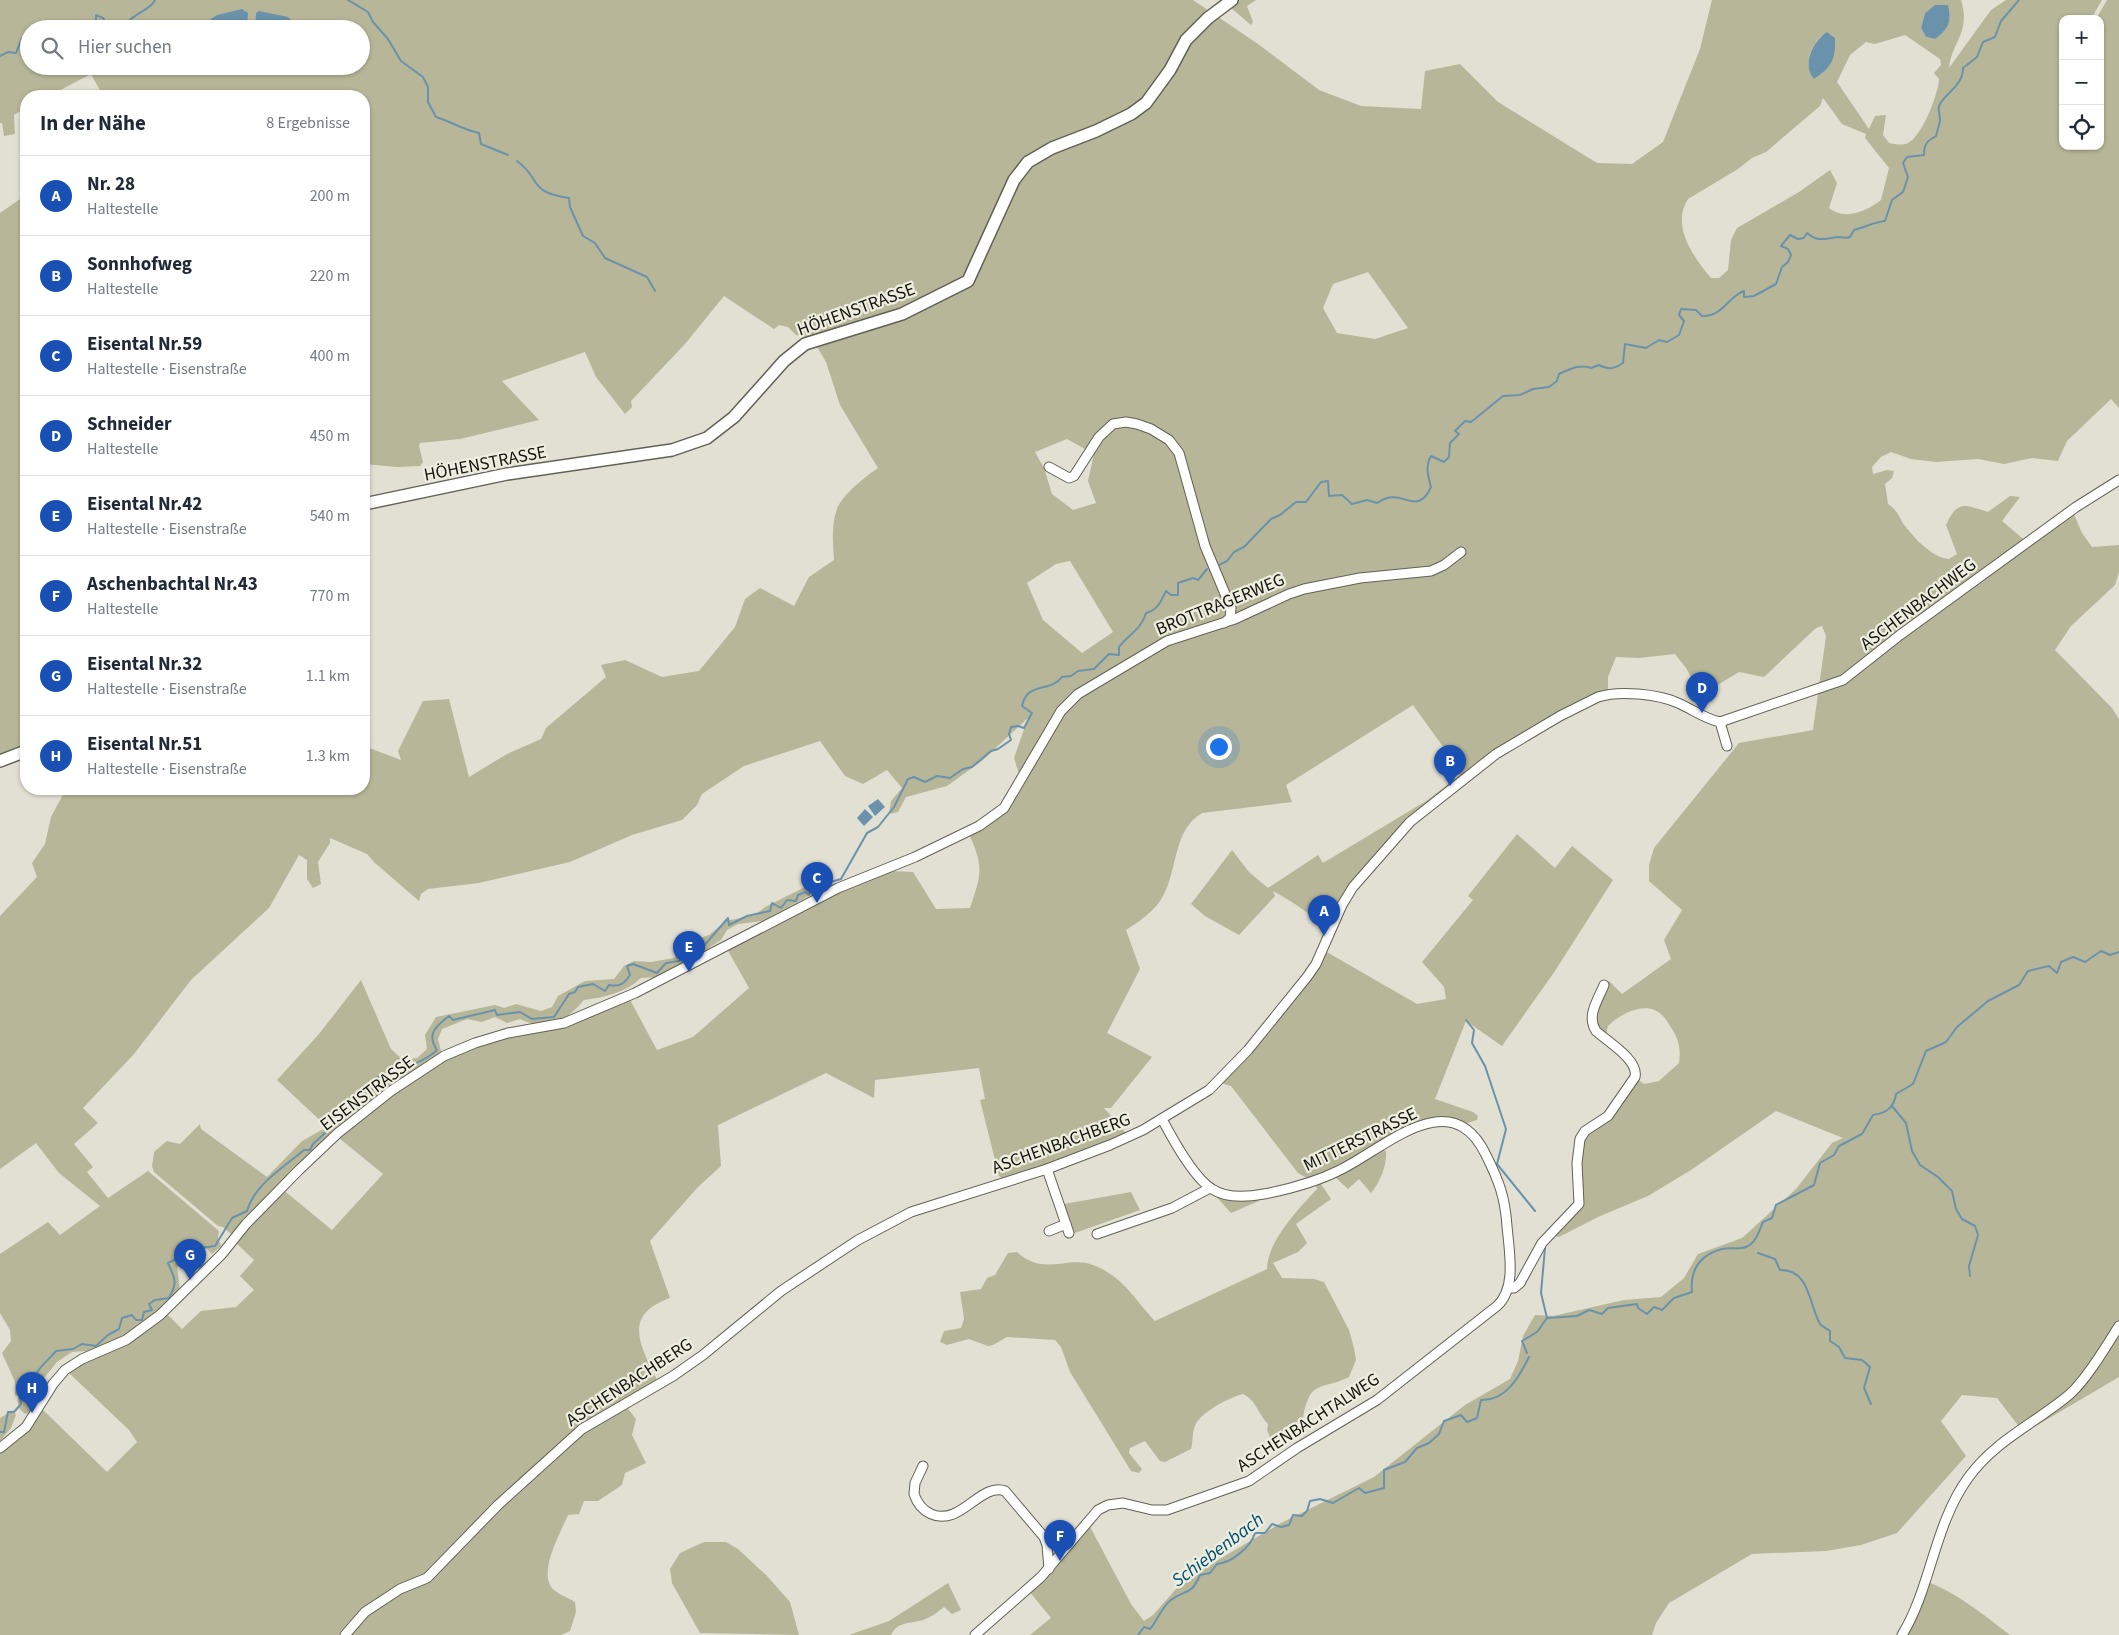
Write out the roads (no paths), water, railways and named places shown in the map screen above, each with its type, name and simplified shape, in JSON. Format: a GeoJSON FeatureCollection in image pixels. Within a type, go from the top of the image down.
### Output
{"type":"FeatureCollection","features":[{"type":"Feature","properties":{"kind":"street","name":"HÖHENSTRASSE"},"geometry":{"type":"LineString","coordinates":[[370,503],[507,474],[672,450],[707,438],[734,417],[784,361],[805,344],[902,314],[968,281],[1014,180],[1028,162],[1052,148],[1096,131],[1131,114],[1146,103],[1195,29],[1232,0]]}},
{"type":"Feature","properties":{"kind":"street"},"geometry":{"type":"LineString","coordinates":[[1049,467],[1069,478],[1074,476],[1098,437],[1118,422],[1144,426],[1169,440],[1179,453],[1205,546],[1231,608],[1230,618],[1224,623]]}},
{"type":"Feature","properties":{"kind":"street","name":"ASCHENBACHWEG"},"geometry":{"type":"LineString","coordinates":[[1720,722],[1843,680],[1900,635],[2076,507],[2119,480]]}},
{"type":"Feature","properties":{"kind":"street","name":"BROTTRAGERWEG"},"geometry":{"type":"LineString","coordinates":[[838,888],[915,857],[955,838],[996,815],[1011,799],[1057,717],[1073,698],[1167,641],[1224,623],[1304,589],[1389,573],[1431,571],[1444,565],[1461,552]]}},
{"type":"Feature","properties":{"kind":"street","name":"ASCHENBACHBERG"},"geometry":{"type":"LineString","coordinates":[[345,1635],[365,1612],[400,1589],[427,1578],[498,1505],[582,1429],[688,1366],[794,1282],[858,1240],[900,1217],[1047,1169],[1134,1134],[1209,1090],[1248,1050],[1316,964],[1342,905],[1365,870],[1415,816],[1489,759],[1560,716],[1612,693],[1674,701],[1720,722]]}},
{"type":"Feature","properties":{"kind":"street"},"geometry":{"type":"LineString","coordinates":[[1720,722],[1727,746]]}},
{"type":"Feature","properties":{"kind":"street"},"geometry":{"type":"LineString","coordinates":[[0,761],[20,753]]}},
{"type":"Feature","properties":{"kind":"street","name":"EISENSTRASSE"},"geometry":{"type":"LineString","coordinates":[[0,1448],[31,1421],[52,1384],[65,1370],[82,1359],[126,1340],[154,1320],[222,1254],[246,1224],[338,1133],[391,1092],[444,1056],[475,1043],[508,1033],[564,1023],[636,993],[686,969],[732,942],[838,888]]}},
{"type":"Feature","properties":{"kind":"street","name":"ASCHENBACHTALWEG"},"geometry":{"type":"LineString","coordinates":[[974,1635],[1006,1609],[1049,1569],[1086,1522],[1104,1507],[1123,1503],[1152,1510],[1167,1510],[1258,1477],[1305,1442],[1376,1400],[1497,1306],[1508,1292],[1520,1283],[1542,1243],[1579,1204],[1577,1163],[1580,1139],[1585,1131],[1608,1116],[1635,1077],[1636,1071],[1632,1060],[1596,1031],[1592,1025],[1592,1014],[1604,985]]}},
{"type":"Feature","properties":{"kind":"street"},"geometry":{"type":"LineString","coordinates":[[1098,1234],[1172,1208],[1210,1188],[1178,1147],[1162,1119]]}},
{"type":"Feature","properties":{"kind":"street","name":"MITTERSTRASSE"},"geometry":{"type":"LineString","coordinates":[[1210,1188],[1227,1194],[1241,1196],[1282,1190],[1341,1170],[1380,1145],[1418,1126],[1440,1121],[1464,1126],[1478,1138],[1503,1192],[1508,1236],[1508,1292]]}},
{"type":"Feature","properties":{"kind":"street"},"geometry":{"type":"LineString","coordinates":[[1047,1169],[1069,1233]]}},
{"type":"Feature","properties":{"kind":"street"},"geometry":{"type":"LineString","coordinates":[[1049,1231],[1066,1224]]}},
{"type":"Feature","properties":{"kind":"street"},"geometry":{"type":"LineString","coordinates":[[1902,1635],[1912,1614],[1944,1524],[1968,1478],[2006,1438],[2071,1393],[2119,1326]]}},
{"type":"Feature","properties":{"kind":"street"},"geometry":{"type":"LineString","coordinates":[[923,1466],[916,1482],[914,1494],[924,1510],[934,1515],[946,1516],[960,1511],[992,1490],[1005,1491],[1044,1537],[1047,1545],[1049,1569]]}},
{"type":"Feature","properties":{"kind":"water"},"geometry":{"type":"Polygon","coordinates":[[[1935,5],[1948,5],[1950,16],[1944,32],[1935,39],[1926,37],[1921,28],[1925,13],[1935,5]]]}},
{"type":"Feature","properties":{"kind":"water"},"geometry":{"type":"Polygon","coordinates":[[[242,9],[248,13],[248,20],[210,20],[217,15],[242,9]]]}},
{"type":"Feature","properties":{"kind":"water"},"geometry":{"type":"Polygon","coordinates":[[[259,11],[288,17],[291,20],[256,20],[256,13],[259,11]]]}},
{"type":"Feature","properties":{"kind":"water"},"geometry":{"type":"Polygon","coordinates":[[[1827,32],[1835,38],[1834,57],[1829,66],[1814,79],[1809,67],[1810,54],[1817,41],[1827,32]]]}},
{"type":"Feature","properties":{"kind":"water"},"geometry":{"type":"Polygon","coordinates":[[[878,799],[885,807],[875,816],[868,806],[878,799]]]}},
{"type":"Feature","properties":{"kind":"water"},"geometry":{"type":"Polygon","coordinates":[[[865,809],[873,817],[864,826],[857,818],[865,809]]]}},
{"type":"Feature","properties":{"kind":"waterway"},"geometry":{"type":"LineString","coordinates":[[130,20],[151,6],[155,0]]}},
{"type":"Feature","properties":{"kind":"waterway"},"geometry":{"type":"LineString","coordinates":[[348,0],[368,12],[373,22],[388,39],[401,61],[423,77],[428,87],[428,102],[436,117],[479,133],[481,144],[508,155]]}},
{"type":"Feature","properties":{"kind":"waterway"},"geometry":{"type":"LineString","coordinates":[[1219,565],[1227,561],[1234,552],[1244,547],[1271,519],[1280,515],[1296,502],[1306,502],[1321,482],[1328,481],[1329,496],[1342,495],[1352,504],[1367,500],[1377,503],[1394,497],[1411,501],[1421,500],[1431,487],[1428,475],[1431,456],[1444,462],[1449,457],[1450,443],[1459,434],[1455,431],[1465,421],[1471,422],[1503,396],[1520,395],[1533,389],[1549,387],[1557,381],[1559,374],[1575,368],[1591,368],[1599,365],[1606,368],[1617,367],[1623,363],[1625,344],[1646,348],[1659,340],[1667,342],[1679,335],[1684,321],[1679,315],[1681,309],[1696,310],[1702,316],[1709,316],[1720,310],[1734,297],[1744,291],[1744,297],[1754,296],[1776,284],[1782,267],[1788,262],[1791,255],[1788,249],[1781,246],[1790,235],[1798,239],[1804,238],[1807,233],[1819,239],[1847,238],[1850,237],[1854,230],[1885,221],[1892,200],[1903,192],[1908,177],[1903,163],[1907,157],[1924,155],[1927,143],[1936,136],[1940,122],[1940,103],[1958,83],[1963,68],[1977,57],[1983,42],[1995,37],[2001,21],[2019,0]]}},
{"type":"Feature","properties":{"kind":"waterway"},"geometry":{"type":"LineString","coordinates":[[96,20],[96,15],[104,20]]}},
{"type":"Feature","properties":{"kind":"waterway"},"geometry":{"type":"LineString","coordinates":[[0,56],[8,52],[16,53],[20,43]]}},
{"type":"Feature","properties":{"kind":"waterway"},"geometry":{"type":"LineString","coordinates":[[517,161],[541,188],[547,192],[569,198],[570,207],[583,236],[595,243],[605,258],[647,277],[655,291]]}},
{"type":"Feature","properties":{"kind":"waterway"},"geometry":{"type":"LineString","coordinates":[[0,1432],[4,1432],[8,1412],[14,1412],[21,1404],[20,1397],[31,1388],[38,1371],[56,1351],[73,1349],[82,1344],[96,1346],[108,1335],[119,1329],[122,1318],[132,1315],[136,1320],[142,1320],[144,1312],[152,1310],[149,1304],[155,1300],[169,1298],[174,1288],[175,1280],[168,1263],[180,1257],[187,1244],[199,1248],[215,1246],[232,1218],[247,1211],[256,1193],[263,1185],[304,1150],[310,1150],[313,1144],[325,1133],[334,1117],[341,1115],[374,1088],[374,1079],[415,1064],[437,1050],[432,1039],[434,1031],[449,1016],[453,1020],[495,1010],[497,1015],[520,1012],[532,1019],[554,1017],[569,994],[575,992],[578,987],[593,984],[605,991],[609,985],[616,986],[626,981],[630,975],[627,966],[633,964],[657,973],[666,963],[679,961],[697,946],[702,948],[728,918],[729,925],[747,916],[770,911],[772,903],[781,908],[787,900],[796,901],[798,895],[805,892],[809,895],[811,888],[841,879],[867,833],[878,827],[894,807],[908,779],[914,777],[925,782],[937,776],[950,778],[963,769],[972,767],[991,751],[998,749],[1011,740],[1009,734],[1011,727],[1018,726],[1024,728],[1032,713],[1022,706],[1029,693],[1051,685],[1062,677],[1071,676],[1078,671],[1094,669],[1109,654],[1119,655],[1119,647],[1138,628],[1146,613],[1159,605],[1166,591],[1171,595],[1178,595],[1178,583],[1193,578],[1198,580],[1207,569]]}},
{"type":"Feature","properties":{"kind":"waterway","name":"Schiebenbach"},"geometry":{"type":"LineString","coordinates":[[1527,1353],[1522,1341],[1537,1332],[1547,1318],[1577,1316],[1589,1310],[1602,1314],[1608,1308],[1637,1304],[1638,1308],[1647,1314],[1654,1307],[1662,1310],[1674,1298],[1692,1292],[1695,1270],[1702,1259],[1722,1249],[1743,1248],[1752,1243],[1763,1222],[1772,1218],[1776,1205],[1814,1185],[1820,1163],[1834,1155],[1839,1146],[1862,1134],[1873,1115],[1889,1109],[1894,1102],[1896,1094],[1913,1084],[1926,1051],[1946,1042],[1957,1027],[1988,1001],[2019,985],[2028,971],[2049,966],[2057,973],[2061,962],[2073,957],[2085,962],[2101,951],[2110,955],[2119,952]]}},
{"type":"Feature","properties":{"kind":"waterway"},"geometry":{"type":"LineString","coordinates":[[1466,1020],[1474,1030],[1472,1043],[1485,1066],[1506,1129],[1497,1164],[1535,1211]]}},
{"type":"Feature","properties":{"kind":"waterway"},"geometry":{"type":"LineString","coordinates":[[1892,1106],[1906,1123],[1912,1151],[1920,1165],[1938,1177],[1952,1191],[1956,1209],[1962,1219],[1975,1226],[1978,1235],[1969,1266],[1970,1276]]}},
{"type":"Feature","properties":{"kind":"waterway"},"geometry":{"type":"LineString","coordinates":[[1545,1248],[1541,1293],[1547,1318]]}},
{"type":"Feature","properties":{"kind":"waterway"},"geometry":{"type":"LineString","coordinates":[[1758,1253],[1775,1259],[1780,1270],[1790,1271],[1797,1275],[1807,1290],[1820,1324],[1830,1331],[1830,1341],[1839,1347],[1845,1358],[1862,1360],[1870,1367],[1864,1388],[1871,1404]]}},
{"type":"Feature","properties":{"kind":"waterway","name":"Schiebenbach"},"geometry":{"type":"LineString","coordinates":[[1138,1635],[1144,1627],[1150,1629],[1168,1602],[1191,1589],[1200,1575],[1210,1573],[1217,1564],[1228,1561],[1245,1549],[1255,1533],[1265,1533],[1272,1524],[1281,1527],[1289,1525],[1293,1515],[1302,1516],[1307,1511],[1310,1501],[1320,1499],[1333,1503],[1359,1488],[1365,1493],[1384,1488],[1384,1470],[1405,1462],[1417,1448],[1429,1443],[1439,1434],[1444,1421],[1461,1415],[1467,1422],[1477,1418],[1481,1400],[1498,1397],[1505,1392],[1516,1380],[1529,1357]]}},
{"type":"Feature","properties":{"kind":"place","name":"Schneider"},"geometry":{"type":"Point","coordinates":[1702,713]}},
{"type":"Feature","properties":{"kind":"place","name":"Sonnhofweg"},"geometry":{"type":"Point","coordinates":[1450,786]}},
{"type":"Feature","properties":{"kind":"place","name":"Eisental Nr.59"},"geometry":{"type":"Point","coordinates":[817,903]}},
{"type":"Feature","properties":{"kind":"place","name":"Nr. 28"},"geometry":{"type":"Point","coordinates":[1324,936]}},
{"type":"Feature","properties":{"kind":"place","name":"Eisental Nr.42"},"geometry":{"type":"Point","coordinates":[689,972]}},
{"type":"Feature","properties":{"kind":"place","name":"Eisental Nr.32"},"geometry":{"type":"Point","coordinates":[190,1280]}},
{"type":"Feature","properties":{"kind":"place","name":"Eisental Nr.51"},"geometry":{"type":"Point","coordinates":[32,1413]}},
{"type":"Feature","properties":{"kind":"place","name":"Aschenbachtal Nr.43"},"geometry":{"type":"Point","coordinates":[1060,1561]}}]}
